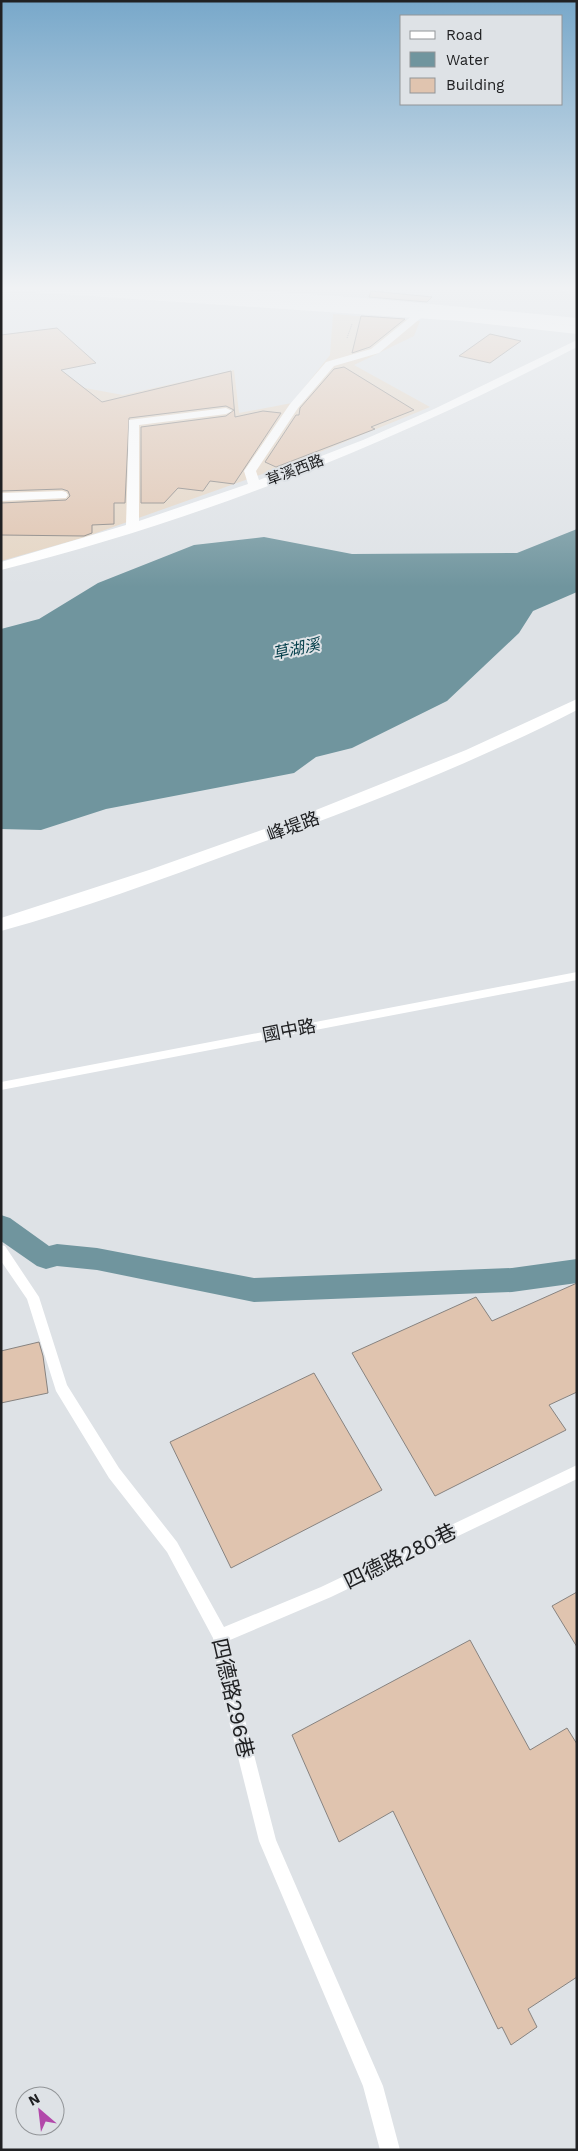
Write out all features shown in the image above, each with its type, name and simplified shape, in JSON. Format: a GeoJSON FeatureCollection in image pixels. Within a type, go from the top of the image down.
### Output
{"type":"FeatureCollection","features":[{"type":"Feature","properties":{"kind":"street"},"geometry":{"type":"LineString","coordinates":[[254,485],[250,471],[294,406],[311,386]]}},
{"type":"Feature","properties":{"kind":"street","name":"草溪西路"},"geometry":{"type":"LineString","coordinates":[[1,566],[133,526],[254,485],[389,434],[487,386]]}},
{"type":"Feature","properties":{"kind":"street"},"geometry":{"type":"LineString","coordinates":[[133,526],[132,422],[226,412]]}},
{"type":"Feature","properties":{"kind":"street"},"geometry":{"type":"LineString","coordinates":[[1,497],[62,495]]}},
{"type":"Feature","properties":{"kind":"street","name":"峰堤路"},"geometry":{"type":"LineString","coordinates":[[1,925],[126,885],[307,821],[471,754],[577,704]]}},
{"type":"Feature","properties":{"kind":"lane","name":"國中路"},"geometry":{"type":"LineString","coordinates":[[1,1086],[577,976]]}},
{"type":"Feature","properties":{"kind":"lane","name":"四德路296巷"},"geometry":{"type":"LineString","coordinates":[[1,1250],[33,1296],[61,1387],[114,1473],[172,1547],[221,1636],[230,1689],[268,1841],[373,2086],[390,2150]]}},
{"type":"Feature","properties":{"kind":"lane","name":"四德路280巷"},"geometry":{"type":"LineString","coordinates":[[221,1636],[326,1592],[577,1472]]}},
{"type":"Feature","properties":{"kind":"shaded area"},"geometry":{"type":"Polygon","coordinates":[[[161,386],[236,386],[239,413],[292,403],[305,386],[393,386],[430,407],[293,463],[85,537],[1,561],[1,407],[85,388],[123,395],[161,386]]]}},
{"type":"Feature","properties":{"kind":"water","name":"草湖溪"},"geometry":{"type":"Polygon","coordinates":[[[577,529],[577,592],[533,611],[519,633],[447,701],[352,748],[316,757],[294,773],[106,809],[41,830],[1,829],[1,629],[39,619],[98,583],[194,545],[264,537],[352,554],[517,553],[577,529]]]}},
{"type":"Feature","properties":{"kind":"building"},"geometry":{"type":"Polygon","coordinates":[[[1,386],[82,386],[102,402],[167,386],[232,386],[235,417],[263,411],[281,413],[234,484],[210,481],[203,491],[178,488],[164,503],[141,503],[141,427],[226,416],[234,410],[226,406],[129,418],[125,503],[114,503],[114,524],[92,525],[92,533],[84,536],[1,535],[1,503],[66,500],[70,496],[68,491],[62,489],[1,491],[1,386]]]}},
{"type":"Feature","properties":{"kind":"building"},"geometry":{"type":"Polygon","coordinates":[[[319,386],[376,386],[414,410],[371,427],[375,429],[276,467],[265,462],[296,415],[299,415],[300,408],[319,386]]]}},
{"type":"Feature","properties":{"kind":"building"},"geometry":{"type":"Polygon","coordinates":[[[577,1283],[577,1392],[549,1405],[566,1430],[435,1496],[352,1353],[476,1297],[492,1321],[577,1283]]]}},
{"type":"Feature","properties":{"kind":"building"},"geometry":{"type":"Polygon","coordinates":[[[39,1342],[43,1356],[48,1393],[1,1403],[1,1351],[39,1342]]]}},
{"type":"Feature","properties":{"kind":"building"},"geometry":{"type":"Polygon","coordinates":[[[314,1373],[382,1490],[231,1568],[170,1442],[314,1373]]]}},
{"type":"Feature","properties":{"kind":"building"},"geometry":{"type":"Polygon","coordinates":[[[577,1592],[577,1647],[552,1606],[577,1592]]]}},
{"type":"Feature","properties":{"kind":"building"},"geometry":{"type":"Polygon","coordinates":[[[470,1640],[530,1750],[567,1728],[577,1744],[577,1977],[528,2009],[537,2027],[511,2045],[502,2027],[498,2029],[393,1811],[339,1842],[292,1735],[470,1640]]]}},
{"type":"Feature","properties":{"kind":"waterway"},"geometry":{"type":"LineString","coordinates":[[1,1226],[46,1258],[57,1255],[97,1259],[254,1290],[512,1280],[577,1271]]}}]}
